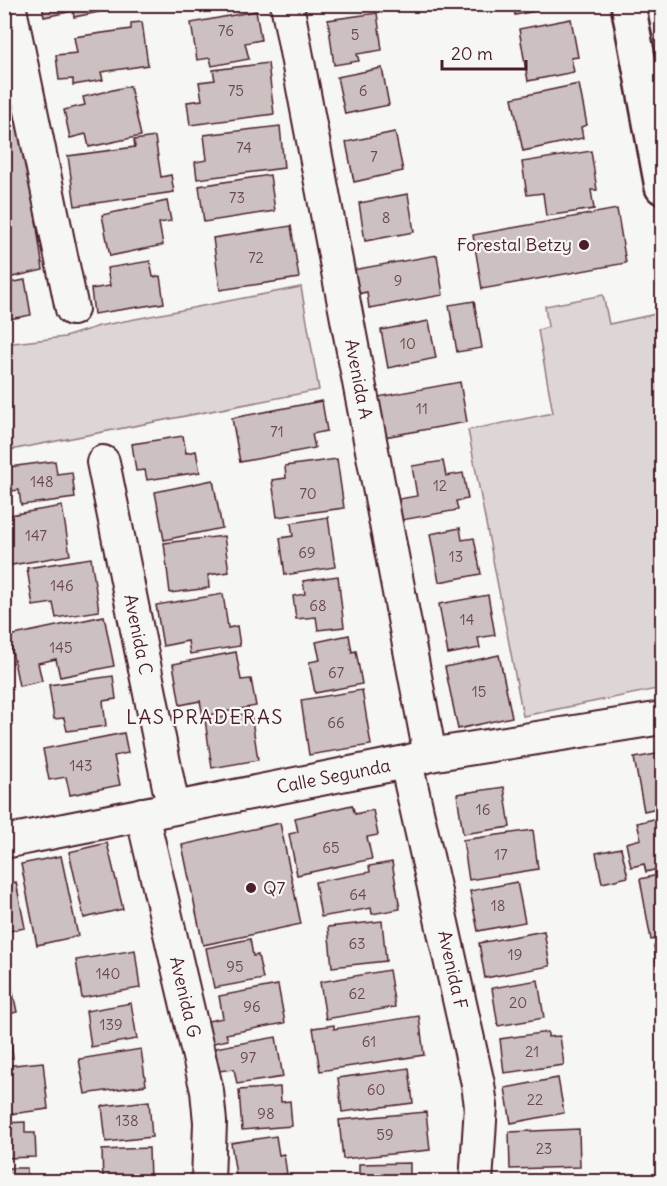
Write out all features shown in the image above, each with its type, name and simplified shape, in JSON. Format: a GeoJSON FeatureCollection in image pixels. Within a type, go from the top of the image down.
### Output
{"type":"FeatureCollection","features":[{"type":"Feature","properties":{"kind":"main road"},"geometry":{"type":"LineString","coordinates":[[628,4],[663,187]]}},
{"type":"Feature","properties":{"kind":"street"},"geometry":{"type":"LineString","coordinates":[[9,4],[72,309]]}},
{"type":"Feature","properties":{"kind":"street","name":"Avenida A"},"geometry":{"type":"LineString","coordinates":[[287,4],[418,758]]}},
{"type":"Feature","properties":{"kind":"street","name":"Avenida C"},"geometry":{"type":"LineString","coordinates":[[103,462],[173,807]]}},
{"type":"Feature","properties":{"kind":"street","name":"Calle Segunda"},"geometry":{"type":"LineString","coordinates":[[4,842],[418,758],[663,718]]}},
{"type":"Feature","properties":{"kind":"street","name":"Avenida F"},"geometry":{"type":"LineString","coordinates":[[418,758],[478,1084],[481,1106],[476,1182]]}},
{"type":"Feature","properties":{"kind":"street","name":"Avenida G"},"geometry":{"type":"LineString","coordinates":[[142,814],[207,1091],[210,1122],[208,1182]]}},
{"type":"Feature","properties":{"kind":"shaded area"},"geometry":{"type":"Polygon","coordinates":[[[301,287],[319,390],[5,451],[5,344],[65,337],[99,326],[301,287]]]}},
{"type":"Feature","properties":{"kind":"shaded area"},"geometry":{"type":"Polygon","coordinates":[[[603,295],[609,324],[656,314],[662,346],[662,688],[523,716],[468,430],[553,413],[538,330],[548,327],[545,306],[603,295]]]}},
{"type":"Feature","properties":{"kind":"building"},"geometry":{"type":"Polygon","coordinates":[[[42,4],[124,4],[124,7],[74,17],[73,11],[44,17],[42,4]]]}},
{"type":"Feature","properties":{"kind":"building"},"geometry":{"type":"Polygon","coordinates":[[[203,4],[237,4],[238,7],[204,12],[203,4]]]}},
{"type":"Feature","properties":{"kind":"building"},"geometry":{"type":"Polygon","coordinates":[[[513,4],[559,4],[560,6],[515,15],[513,4]]]}},
{"type":"Feature","properties":{"kind":"building"},"geometry":{"type":"Polygon","coordinates":[[[256,11],[261,40],[245,43],[249,59],[212,66],[210,58],[197,60],[191,23],[256,11]]]}},
{"type":"Feature","properties":{"kind":"building"},"geometry":{"type":"Polygon","coordinates":[[[377,13],[382,50],[357,54],[359,61],[334,65],[328,20],[377,13]]]}},
{"type":"Feature","properties":{"kind":"building"},"geometry":{"type":"Polygon","coordinates":[[[571,19],[578,57],[571,58],[574,72],[528,81],[519,29],[571,19]]]}},
{"type":"Feature","properties":{"kind":"building"},"geometry":{"type":"Polygon","coordinates":[[[142,22],[148,65],[101,72],[103,80],[73,85],[73,79],[59,80],[56,55],[77,53],[74,37],[131,29],[131,23],[142,22]]]}},
{"type":"Feature","properties":{"kind":"building"},"geometry":{"type":"Polygon","coordinates":[[[268,63],[274,114],[190,125],[187,102],[202,100],[199,82],[215,80],[213,70],[268,63]]]}},
{"type":"Feature","properties":{"kind":"building"},"geometry":{"type":"Polygon","coordinates":[[[382,68],[389,105],[345,114],[337,77],[382,68]]]}},
{"type":"Feature","properties":{"kind":"building"},"geometry":{"type":"Polygon","coordinates":[[[579,84],[587,125],[581,127],[583,138],[523,151],[512,98],[579,84]]]}},
{"type":"Feature","properties":{"kind":"building"},"geometry":{"type":"Polygon","coordinates":[[[17,85],[43,270],[4,279],[4,88],[17,85]]]}},
{"type":"Feature","properties":{"kind":"building"},"geometry":{"type":"Polygon","coordinates":[[[130,86],[141,136],[89,147],[86,134],[70,138],[64,110],[85,105],[83,97],[130,86]]]}},
{"type":"Feature","properties":{"kind":"building"},"geometry":{"type":"Polygon","coordinates":[[[280,126],[284,168],[197,179],[195,162],[207,160],[204,135],[280,126]]]}},
{"type":"Feature","properties":{"kind":"building"},"geometry":{"type":"Polygon","coordinates":[[[395,132],[403,171],[354,182],[346,142],[395,132]]]}},
{"type":"Feature","properties":{"kind":"building"},"geometry":{"type":"Polygon","coordinates":[[[155,137],[161,177],[171,175],[174,192],[75,206],[68,156],[135,147],[134,140],[155,137]]]}},
{"type":"Feature","properties":{"kind":"building"},"geometry":{"type":"Polygon","coordinates":[[[591,151],[597,190],[591,190],[594,209],[546,216],[543,193],[527,195],[522,162],[591,151]]]}},
{"type":"Feature","properties":{"kind":"building"},"geometry":{"type":"Polygon","coordinates":[[[270,175],[275,211],[204,222],[199,186],[270,175]]]}},
{"type":"Feature","properties":{"kind":"building"},"geometry":{"type":"Polygon","coordinates":[[[408,194],[414,232],[365,241],[359,203],[408,194]]]}},
{"type":"Feature","properties":{"kind":"building"},"geometry":{"type":"Polygon","coordinates":[[[167,201],[171,221],[159,223],[163,245],[110,256],[102,215],[167,201]]]}},
{"type":"Feature","properties":{"kind":"building"},"geometry":{"type":"Polygon","coordinates":[[[617,209],[626,263],[482,289],[473,235],[617,209]]]}},
{"type":"Feature","properties":{"kind":"building"},"geometry":{"type":"Polygon","coordinates":[[[291,226],[299,278],[220,290],[213,238],[291,226]]]}},
{"type":"Feature","properties":{"kind":"building"},"geometry":{"type":"Polygon","coordinates":[[[437,255],[443,295],[369,308],[367,292],[357,294],[352,270],[437,255]]]}},
{"type":"Feature","properties":{"kind":"building"},"geometry":{"type":"Polygon","coordinates":[[[150,261],[153,277],[160,276],[164,303],[94,314],[91,289],[110,286],[107,268],[150,261]]]}},
{"type":"Feature","properties":{"kind":"building"},"geometry":{"type":"Polygon","coordinates":[[[25,280],[31,315],[4,320],[4,284],[25,280]]]}},
{"type":"Feature","properties":{"kind":"building"},"geometry":{"type":"Polygon","coordinates":[[[474,301],[482,348],[457,352],[449,305],[474,301]]]}},
{"type":"Feature","properties":{"kind":"building"},"geometry":{"type":"Polygon","coordinates":[[[429,321],[436,358],[388,368],[381,330],[429,321]]]}},
{"type":"Feature","properties":{"kind":"building"},"geometry":{"type":"Polygon","coordinates":[[[460,382],[467,422],[384,437],[378,397],[460,382]]]}},
{"type":"Feature","properties":{"kind":"building"},"geometry":{"type":"Polygon","coordinates":[[[322,401],[327,431],[312,434],[315,448],[240,462],[232,418],[322,401]]]}},
{"type":"Feature","properties":{"kind":"building"},"geometry":{"type":"Polygon","coordinates":[[[183,436],[186,453],[196,451],[200,472],[147,480],[145,470],[136,471],[132,444],[183,436]]]}},
{"type":"Feature","properties":{"kind":"building"},"geometry":{"type":"Polygon","coordinates":[[[337,459],[344,508],[277,517],[272,480],[286,478],[285,466],[337,459]]]}},
{"type":"Feature","properties":{"kind":"building"},"geometry":{"type":"Polygon","coordinates":[[[55,461],[57,474],[72,472],[75,498],[21,505],[19,490],[12,491],[9,467],[55,461]]]}},
{"type":"Feature","properties":{"kind":"building"},"geometry":{"type":"Polygon","coordinates":[[[443,461],[446,476],[463,473],[468,499],[456,501],[458,510],[402,520],[399,499],[417,496],[412,466],[443,461]]]}},
{"type":"Feature","properties":{"kind":"building"},"geometry":{"type":"Polygon","coordinates":[[[213,480],[222,528],[164,540],[155,492],[213,480]]]}},
{"type":"Feature","properties":{"kind":"building"},"geometry":{"type":"Polygon","coordinates":[[[62,506],[70,555],[6,566],[4,516],[62,506]]]}},
{"type":"Feature","properties":{"kind":"building"},"geometry":{"type":"Polygon","coordinates":[[[328,517],[335,567],[285,575],[280,538],[293,536],[291,523],[328,517]]]}},
{"type":"Feature","properties":{"kind":"building"},"geometry":{"type":"Polygon","coordinates":[[[460,528],[462,540],[474,538],[481,574],[439,582],[430,534],[460,528]]]}},
{"type":"Feature","properties":{"kind":"building"},"geometry":{"type":"Polygon","coordinates":[[[224,536],[229,572],[208,575],[209,588],[170,593],[164,543],[224,536]]]}},
{"type":"Feature","properties":{"kind":"building"},"geometry":{"type":"Polygon","coordinates":[[[91,558],[99,611],[56,618],[53,603],[33,606],[27,568],[91,558]]]}},
{"type":"Feature","properties":{"kind":"building"},"geometry":{"type":"Polygon","coordinates":[[[338,576],[344,627],[318,630],[316,617],[296,619],[293,596],[305,594],[303,581],[338,576]]]}},
{"type":"Feature","properties":{"kind":"building"},"geometry":{"type":"Polygon","coordinates":[[[223,594],[228,628],[237,626],[240,646],[190,654],[188,641],[163,646],[156,605],[223,594]]]}},
{"type":"Feature","properties":{"kind":"building"},"geometry":{"type":"Polygon","coordinates":[[[488,595],[495,635],[478,638],[480,648],[448,654],[439,604],[488,595]]]}},
{"type":"Feature","properties":{"kind":"building"},"geometry":{"type":"Polygon","coordinates":[[[104,616],[114,666],[60,677],[56,659],[38,663],[42,681],[19,686],[9,636],[104,616]]]}},
{"type":"Feature","properties":{"kind":"building"},"geometry":{"type":"Polygon","coordinates":[[[349,635],[352,652],[356,651],[362,684],[315,693],[309,662],[320,660],[316,642],[349,635]]]}},
{"type":"Feature","properties":{"kind":"building"},"geometry":{"type":"Polygon","coordinates":[[[236,652],[241,680],[251,679],[256,706],[203,716],[200,701],[180,705],[173,664],[236,652]]]}},
{"type":"Feature","properties":{"kind":"building"},"geometry":{"type":"Polygon","coordinates":[[[499,655],[512,717],[458,729],[445,667],[499,655]]]}},
{"type":"Feature","properties":{"kind":"building"},"geometry":{"type":"Polygon","coordinates":[[[113,676],[116,699],[103,701],[106,726],[67,731],[64,718],[54,719],[49,685],[113,676]]]}},
{"type":"Feature","properties":{"kind":"building"},"geometry":{"type":"Polygon","coordinates":[[[362,690],[371,745],[309,755],[301,700],[362,690]]]}},
{"type":"Feature","properties":{"kind":"building"},"geometry":{"type":"Polygon","coordinates":[[[251,713],[258,760],[212,768],[205,720],[251,713]]]}},
{"type":"Feature","properties":{"kind":"building"},"geometry":{"type":"Polygon","coordinates":[[[124,733],[128,753],[114,756],[120,785],[70,795],[66,777],[49,780],[43,749],[124,733]]]}},
{"type":"Feature","properties":{"kind":"building"},"geometry":{"type":"Polygon","coordinates":[[[662,753],[662,807],[644,811],[634,758],[662,753]]]}},
{"type":"Feature","properties":{"kind":"building"},"geometry":{"type":"Polygon","coordinates":[[[504,787],[510,827],[463,834],[457,794],[504,787]]]}},
{"type":"Feature","properties":{"kind":"building"},"geometry":{"type":"Polygon","coordinates":[[[352,805],[355,814],[373,810],[378,835],[367,837],[372,859],[297,875],[289,834],[298,832],[295,818],[352,805]]]}},
{"type":"Feature","properties":{"kind":"building"},"geometry":{"type":"Polygon","coordinates":[[[662,817],[662,868],[646,872],[644,864],[631,867],[626,843],[641,839],[637,823],[662,817]]]}},
{"type":"Feature","properties":{"kind":"building"},"geometry":{"type":"Polygon","coordinates":[[[280,823],[301,924],[203,945],[182,845],[280,823]]]}},
{"type":"Feature","properties":{"kind":"building"},"geometry":{"type":"Polygon","coordinates":[[[533,830],[538,869],[469,880],[463,840],[533,830]]]}},
{"type":"Feature","properties":{"kind":"building"},"geometry":{"type":"Polygon","coordinates":[[[107,843],[123,909],[84,918],[69,852],[107,843]]]}},
{"type":"Feature","properties":{"kind":"building"},"geometry":{"type":"Polygon","coordinates":[[[621,848],[628,877],[602,883],[596,853],[621,848]]]}},
{"type":"Feature","properties":{"kind":"building"},"geometry":{"type":"Polygon","coordinates":[[[61,856],[78,936],[37,945],[21,864],[61,856]]]}},
{"type":"Feature","properties":{"kind":"building"},"geometry":{"type":"Polygon","coordinates":[[[392,862],[400,909],[372,914],[371,908],[321,917],[315,882],[370,872],[369,866],[392,862]]]}},
{"type":"Feature","properties":{"kind":"building"},"geometry":{"type":"Polygon","coordinates":[[[662,874],[662,938],[651,940],[640,879],[662,874]]]}},
{"type":"Feature","properties":{"kind":"building"},"geometry":{"type":"Polygon","coordinates":[[[16,882],[25,928],[4,932],[4,885],[16,882]]]}},
{"type":"Feature","properties":{"kind":"building"},"geometry":{"type":"Polygon","coordinates":[[[517,882],[525,922],[478,931],[470,891],[517,882]]]}},
{"type":"Feature","properties":{"kind":"building"},"geometry":{"type":"Polygon","coordinates":[[[382,921],[386,961],[332,967],[328,927],[382,921]]]}},
{"type":"Feature","properties":{"kind":"building"},"geometry":{"type":"Polygon","coordinates":[[[544,931],[550,966],[485,978],[479,943],[544,931]]]}},
{"type":"Feature","properties":{"kind":"building"},"geometry":{"type":"Polygon","coordinates":[[[250,939],[253,956],[258,955],[263,979],[214,988],[206,948],[250,939]]]}},
{"type":"Feature","properties":{"kind":"building"},"geometry":{"type":"Polygon","coordinates":[[[662,944],[662,999],[654,946],[662,944]]]}},
{"type":"Feature","properties":{"kind":"building"},"geometry":{"type":"Polygon","coordinates":[[[135,950],[140,988],[82,998],[76,960],[135,950]]]}},
{"type":"Feature","properties":{"kind":"building"},"geometry":{"type":"Polygon","coordinates":[[[8,969],[17,1012],[4,1015],[4,970],[8,969]]]}},
{"type":"Feature","properties":{"kind":"building"},"geometry":{"type":"Polygon","coordinates":[[[389,970],[395,1007],[326,1019],[320,982],[389,970]]]}},
{"type":"Feature","properties":{"kind":"building"},"geometry":{"type":"Polygon","coordinates":[[[538,980],[544,1018],[498,1026],[492,988],[538,980]]]}},
{"type":"Feature","properties":{"kind":"building"},"geometry":{"type":"Polygon","coordinates":[[[278,985],[285,1023],[226,1034],[228,1040],[208,1044],[203,1022],[223,1018],[219,996],[278,985]]]}},
{"type":"Feature","properties":{"kind":"building"},"geometry":{"type":"Polygon","coordinates":[[[131,1003],[137,1039],[91,1047],[86,1011],[131,1003]]]}},
{"type":"Feature","properties":{"kind":"building"},"geometry":{"type":"Polygon","coordinates":[[[419,1016],[424,1055],[320,1071],[313,1028],[334,1025],[334,1029],[419,1016]]]}},
{"type":"Feature","properties":{"kind":"building"},"geometry":{"type":"Polygon","coordinates":[[[4,1022],[9,1022],[13,1058],[4,1059],[4,1022]]]}},
{"type":"Feature","properties":{"kind":"building"},"geometry":{"type":"Polygon","coordinates":[[[548,1032],[548,1037],[560,1036],[564,1065],[504,1073],[500,1039],[548,1032]]]}},
{"type":"Feature","properties":{"kind":"building"},"geometry":{"type":"Polygon","coordinates":[[[276,1037],[283,1077],[237,1084],[234,1069],[219,1071],[215,1048],[276,1037]]]}},
{"type":"Feature","properties":{"kind":"building"},"geometry":{"type":"Polygon","coordinates":[[[141,1049],[146,1085],[85,1094],[79,1059],[141,1049]]]}},
{"type":"Feature","properties":{"kind":"building"},"geometry":{"type":"Polygon","coordinates":[[[43,1062],[48,1109],[4,1115],[4,1066],[43,1062]]]}},
{"type":"Feature","properties":{"kind":"building"},"geometry":{"type":"Polygon","coordinates":[[[409,1068],[413,1103],[342,1112],[338,1078],[409,1068]]]}},
{"type":"Feature","properties":{"kind":"building"},"geometry":{"type":"Polygon","coordinates":[[[558,1078],[564,1113],[511,1123],[505,1088],[558,1078]]]}},
{"type":"Feature","properties":{"kind":"building"},"geometry":{"type":"Polygon","coordinates":[[[280,1087],[281,1102],[290,1101],[292,1126],[242,1130],[239,1090],[280,1087]]]}},
{"type":"Feature","properties":{"kind":"building"},"geometry":{"type":"Polygon","coordinates":[[[149,1101],[152,1137],[106,1142],[102,1106],[149,1101]]]}},
{"type":"Feature","properties":{"kind":"building"},"geometry":{"type":"Polygon","coordinates":[[[426,1112],[430,1150],[343,1159],[339,1120],[426,1112]]]}},
{"type":"Feature","properties":{"kind":"building"},"geometry":{"type":"Polygon","coordinates":[[[25,1122],[25,1133],[35,1133],[36,1157],[4,1158],[4,1123],[25,1122]]]}},
{"type":"Feature","properties":{"kind":"building"},"geometry":{"type":"Polygon","coordinates":[[[579,1129],[580,1167],[510,1169],[509,1132],[579,1129]]]}},
{"type":"Feature","properties":{"kind":"building"},"geometry":{"type":"Polygon","coordinates":[[[276,1136],[279,1155],[284,1154],[287,1174],[237,1181],[231,1143],[276,1136]]]}},
{"type":"Feature","properties":{"kind":"building"},"geometry":{"type":"Polygon","coordinates":[[[149,1148],[150,1182],[103,1182],[102,1150],[149,1148]]]}},
{"type":"Feature","properties":{"kind":"building"},"geometry":{"type":"Polygon","coordinates":[[[410,1163],[410,1182],[359,1182],[359,1164],[410,1163]]]}},
{"type":"Feature","properties":{"kind":"building"},"geometry":{"type":"Polygon","coordinates":[[[4,1168],[27,1168],[27,1182],[4,1182],[4,1168]]]}},
{"type":"Feature","properties":{"kind":"place","name":"Forestal Betzy"},"geometry":{"type":"Point","coordinates":[584,245]}},
{"type":"Feature","properties":{"kind":"place","name":"Q7"},"geometry":{"type":"Point","coordinates":[251,888]}},
{"type":"Feature","properties":{"kind":"district","name":"LAS PRADERAS"},"geometry":{"type":"Point","coordinates":[205,717]}}]}
